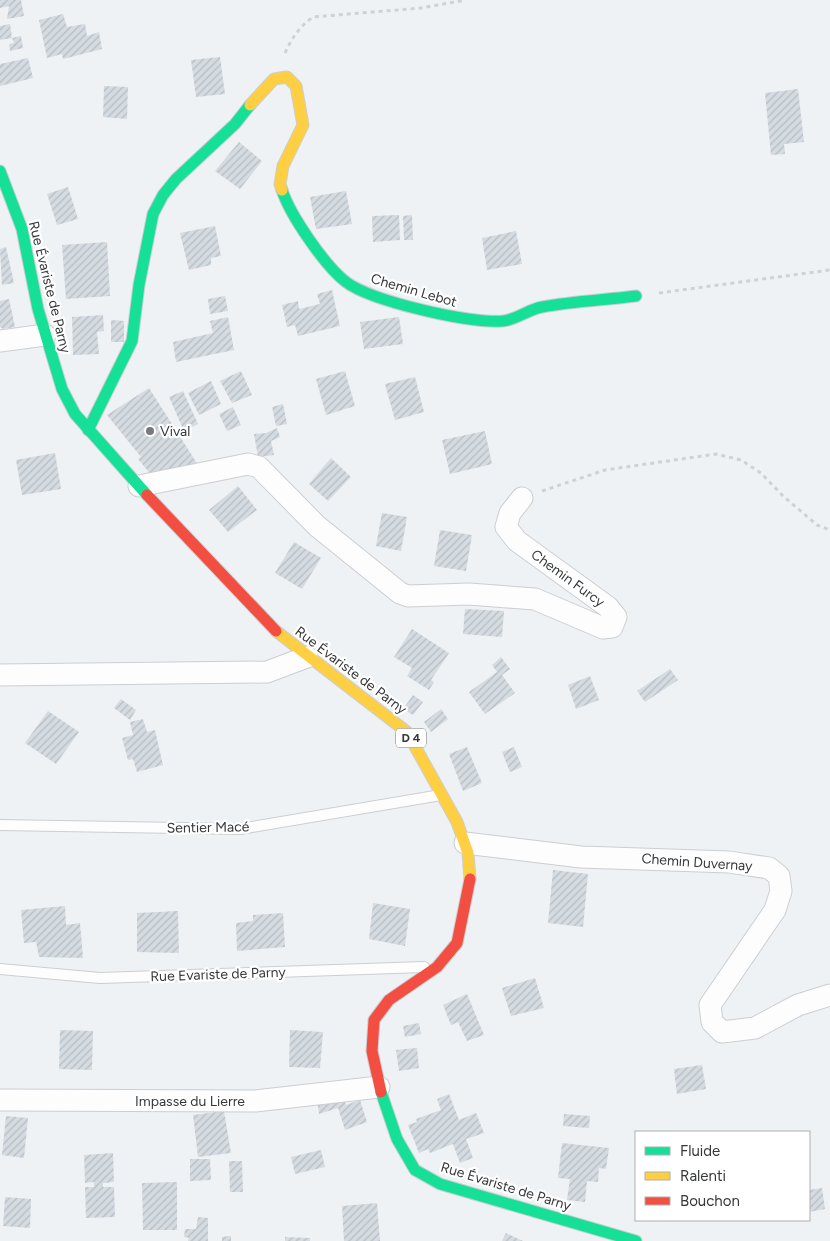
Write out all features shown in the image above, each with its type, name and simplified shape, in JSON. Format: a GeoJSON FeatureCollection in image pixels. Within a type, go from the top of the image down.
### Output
{"type":"FeatureCollection","features":[{"type":"Feature","properties":{"kind":"main road","name":"Chemin Lebot"},"geometry":{"type":"LineString","coordinates":[[274,79],[287,77],[296,86],[303,125],[283,166],[280,184],[286,202],[328,265],[346,282],[362,292],[456,318],[485,321],[505,321],[540,307],[636,296]]}},
{"type":"Feature","properties":{"kind":"main road"},"geometry":{"type":"LineString","coordinates":[[88,430],[132,341],[139,285],[153,214],[163,195],[176,179],[235,124],[262,90],[274,79]]}},
{"type":"Feature","properties":{"kind":"main road","name":"Rue Évariste de Parny"},"geometry":{"type":"LineString","coordinates":[[0,170],[22,229],[45,336],[62,389],[75,414],[269,626],[407,732],[444,794],[465,843],[468,854],[470,884],[457,943],[437,967],[389,1000],[374,1020],[372,1051],[379,1087],[397,1139],[415,1170],[440,1184],[636,1241]]}},
{"type":"Feature","properties":{"kind":"street"},"geometry":{"type":"LineString","coordinates":[[0,341],[45,336]]}},
{"type":"Feature","properties":{"kind":"street","name":"Chemin Furcy"},"geometry":{"type":"LineString","coordinates":[[139,486],[248,464],[259,467],[317,526],[400,593],[408,596],[469,594],[536,599],[603,628],[612,627],[616,617],[608,607],[516,541],[506,527],[510,513],[522,498]]}},
{"type":"Feature","properties":{"kind":"street"},"geometry":{"type":"LineString","coordinates":[[0,675],[267,672],[307,657]]}},
{"type":"Feature","properties":{"kind":"street","name":"Chemin Duvernay"},"geometry":{"type":"LineString","coordinates":[[465,843],[581,856],[729,862],[769,868],[779,876],[781,891],[775,910],[710,1005],[712,1022],[722,1032],[755,1028],[798,1005],[830,995]]}},
{"type":"Feature","properties":{"kind":"street","name":"Impasse du Lierre"},"geometry":{"type":"LineString","coordinates":[[0,1100],[255,1101],[379,1087]]}},
{"type":"Feature","properties":{"kind":"lane","name":"Sentier Macé"},"geometry":{"type":"LineString","coordinates":[[0,825],[240,829],[444,794]]}},
{"type":"Feature","properties":{"kind":"lane","name":"Rue Evariste de Parny"},"geometry":{"type":"LineString","coordinates":[[0,969],[100,978],[437,967]]}},
{"type":"Feature","properties":{"kind":"path"},"geometry":{"type":"LineString","coordinates":[[274,79],[291,39],[313,17],[421,8],[466,0]]}},
{"type":"Feature","properties":{"kind":"path"},"geometry":{"type":"LineString","coordinates":[[636,296],[830,270]]}},
{"type":"Feature","properties":{"kind":"path"},"geometry":{"type":"LineString","coordinates":[[522,498],[605,470],[716,454],[741,460],[761,473],[782,495],[817,525],[830,530]]}},
{"type":"Feature","properties":{"kind":"building"},"geometry":{"type":"Polygon","coordinates":[[[0,0],[21,0],[24,16],[7,19],[9,6],[0,8],[0,0]]]}},
{"type":"Feature","properties":{"kind":"building"},"geometry":{"type":"Polygon","coordinates":[[[63,14],[67,27],[85,24],[87,36],[99,32],[102,49],[63,59],[62,54],[47,58],[39,20],[63,14]]]}},
{"type":"Feature","properties":{"kind":"building"},"geometry":{"type":"Polygon","coordinates":[[[10,24],[12,38],[0,40],[0,26],[10,24]]]}},
{"type":"Feature","properties":{"kind":"building"},"geometry":{"type":"Polygon","coordinates":[[[21,36],[23,48],[10,51],[9,44],[14,43],[12,38],[21,36]]]}},
{"type":"Feature","properties":{"kind":"building"},"geometry":{"type":"Polygon","coordinates":[[[220,57],[225,94],[196,97],[191,60],[220,57]]]}},
{"type":"Feature","properties":{"kind":"building"},"geometry":{"type":"Polygon","coordinates":[[[28,58],[33,78],[0,86],[0,64],[28,58]]]}},
{"type":"Feature","properties":{"kind":"building"},"geometry":{"type":"Polygon","coordinates":[[[104,86],[128,87],[127,119],[103,117],[104,86]]]}},
{"type":"Feature","properties":{"kind":"building"},"geometry":{"type":"Polygon","coordinates":[[[798,89],[804,142],[784,144],[785,154],[771,155],[765,93],[798,89]]]}},
{"type":"Feature","properties":{"kind":"building"},"geometry":{"type":"Polygon","coordinates":[[[239,142],[262,161],[240,189],[215,171],[239,142]]]}},
{"type":"Feature","properties":{"kind":"building"},"geometry":{"type":"Polygon","coordinates":[[[68,187],[78,219],[57,225],[47,194],[68,187]]]}},
{"type":"Feature","properties":{"kind":"building"},"geometry":{"type":"Polygon","coordinates":[[[346,191],[352,224],[316,229],[310,197],[346,191]]]}},
{"type":"Feature","properties":{"kind":"building"},"geometry":{"type":"Polygon","coordinates":[[[399,215],[400,240],[373,242],[372,216],[399,215]]]}},
{"type":"Feature","properties":{"kind":"building"},"geometry":{"type":"Polygon","coordinates":[[[412,215],[413,240],[404,240],[403,216],[412,215]]]}},
{"type":"Feature","properties":{"kind":"building"},"geometry":{"type":"Polygon","coordinates":[[[215,226],[221,256],[211,258],[211,265],[189,270],[180,233],[215,226]]]}},
{"type":"Feature","properties":{"kind":"building"},"geometry":{"type":"Polygon","coordinates":[[[516,231],[522,264],[487,270],[482,238],[516,231]]]}},
{"type":"Feature","properties":{"kind":"building"},"geometry":{"type":"Polygon","coordinates":[[[107,242],[110,296],[66,299],[62,245],[107,242]]]}},
{"type":"Feature","properties":{"kind":"building"},"geometry":{"type":"Polygon","coordinates":[[[6,247],[14,283],[2,285],[0,249],[6,247]]]}},
{"type":"Feature","properties":{"kind":"building"},"geometry":{"type":"Polygon","coordinates":[[[332,290],[340,326],[298,336],[295,325],[287,327],[282,305],[298,301],[299,309],[320,304],[317,294],[332,290]]]}},
{"type":"Feature","properties":{"kind":"building"},"geometry":{"type":"Polygon","coordinates":[[[225,296],[228,311],[210,314],[208,299],[225,296]]]}},
{"type":"Feature","properties":{"kind":"building"},"geometry":{"type":"Polygon","coordinates":[[[9,299],[15,327],[3,329],[0,327],[0,301],[9,299]]]}},
{"type":"Feature","properties":{"kind":"building"},"geometry":{"type":"Polygon","coordinates":[[[103,315],[104,331],[97,332],[99,354],[73,355],[72,317],[103,315]]]}},
{"type":"Feature","properties":{"kind":"building"},"geometry":{"type":"Polygon","coordinates":[[[228,317],[234,350],[176,362],[173,342],[213,333],[210,321],[228,317]]]}},
{"type":"Feature","properties":{"kind":"building"},"geometry":{"type":"Polygon","coordinates":[[[399,317],[403,344],[364,349],[360,322],[399,317]]]}},
{"type":"Feature","properties":{"kind":"building"},"geometry":{"type":"Polygon","coordinates":[[[111,320],[124,321],[124,342],[111,342],[111,320]]]}},
{"type":"Feature","properties":{"kind":"building"},"geometry":{"type":"Polygon","coordinates":[[[241,371],[252,395],[232,403],[220,381],[241,371]]]}},
{"type":"Feature","properties":{"kind":"building"},"geometry":{"type":"Polygon","coordinates":[[[345,371],[355,406],[326,415],[316,379],[345,371]]]}},
{"type":"Feature","properties":{"kind":"building"},"geometry":{"type":"Polygon","coordinates":[[[415,377],[424,412],[395,420],[385,384],[415,377]]]}},
{"type":"Feature","properties":{"kind":"building"},"geometry":{"type":"Polygon","coordinates":[[[211,381],[221,404],[199,415],[188,393],[211,381]]]}},
{"type":"Feature","properties":{"kind":"building"},"geometry":{"type":"Polygon","coordinates":[[[149,388],[200,468],[153,477],[138,459],[141,457],[107,415],[149,388]]]}},
{"type":"Feature","properties":{"kind":"building"},"geometry":{"type":"Polygon","coordinates":[[[183,391],[198,424],[184,431],[169,397],[183,391]]]}},
{"type":"Feature","properties":{"kind":"building"},"geometry":{"type":"Polygon","coordinates":[[[283,404],[287,424],[276,426],[272,407],[283,404]]]}},
{"type":"Feature","properties":{"kind":"building"},"geometry":{"type":"Polygon","coordinates":[[[233,407],[241,425],[227,431],[219,414],[233,407]]]}},
{"type":"Feature","properties":{"kind":"building"},"geometry":{"type":"Polygon","coordinates":[[[277,428],[280,437],[271,441],[274,455],[258,457],[254,434],[266,433],[277,428]]]}},
{"type":"Feature","properties":{"kind":"building"},"geometry":{"type":"Polygon","coordinates":[[[485,431],[492,464],[450,474],[442,440],[485,431]]]}},
{"type":"Feature","properties":{"kind":"building"},"geometry":{"type":"Polygon","coordinates":[[[55,453],[61,489],[22,495],[16,460],[55,453]]]}},
{"type":"Feature","properties":{"kind":"building"},"geometry":{"type":"Polygon","coordinates":[[[331,458],[351,477],[328,501],[309,484],[331,458]]]}},
{"type":"Feature","properties":{"kind":"building"},"geometry":{"type":"Polygon","coordinates":[[[238,486],[257,510],[228,532],[209,510],[238,486]]]}},
{"type":"Feature","properties":{"kind":"building"},"geometry":{"type":"Polygon","coordinates":[[[382,513],[407,517],[401,551],[376,546],[382,513]]]}},
{"type":"Feature","properties":{"kind":"building"},"geometry":{"type":"Polygon","coordinates":[[[440,530],[472,535],[466,571],[434,566],[440,530]]]}},
{"type":"Feature","properties":{"kind":"building"},"geometry":{"type":"Polygon","coordinates":[[[294,542],[321,558],[302,589],[275,573],[294,542]]]}},
{"type":"Feature","properties":{"kind":"building"},"geometry":{"type":"Polygon","coordinates":[[[465,609],[504,611],[502,637],[463,634],[465,609]]]}},
{"type":"Feature","properties":{"kind":"building"},"geometry":{"type":"Polygon","coordinates":[[[412,629],[449,653],[431,680],[434,682],[429,690],[407,676],[412,668],[394,657],[412,629]]]}},
{"type":"Feature","properties":{"kind":"building"},"geometry":{"type":"Polygon","coordinates":[[[501,657],[510,669],[502,675],[515,693],[485,714],[469,692],[497,672],[492,665],[501,657]]]}},
{"type":"Feature","properties":{"kind":"building"},"geometry":{"type":"Polygon","coordinates":[[[670,669],[678,680],[645,702],[637,691],[670,669]]]}},
{"type":"Feature","properties":{"kind":"building"},"geometry":{"type":"Polygon","coordinates":[[[590,676],[599,700],[576,709],[568,685],[590,676]]]}},
{"type":"Feature","properties":{"kind":"building"},"geometry":{"type":"Polygon","coordinates":[[[413,695],[423,702],[413,715],[403,709],[413,695]]]}},
{"type":"Feature","properties":{"kind":"building"},"geometry":{"type":"Polygon","coordinates":[[[121,699],[136,710],[130,720],[114,708],[121,699]]]}},
{"type":"Feature","properties":{"kind":"building"},"geometry":{"type":"Polygon","coordinates":[[[441,709],[448,719],[431,732],[424,722],[441,709]]]}},
{"type":"Feature","properties":{"kind":"building"},"geometry":{"type":"Polygon","coordinates":[[[48,711],[79,732],[56,764],[25,743],[48,711]]]}},
{"type":"Feature","properties":{"kind":"building"},"geometry":{"type":"Polygon","coordinates":[[[143,719],[147,732],[155,730],[163,765],[137,772],[133,759],[128,760],[122,738],[133,735],[130,722],[143,719]]]}},
{"type":"Feature","properties":{"kind":"building"},"geometry":{"type":"Polygon","coordinates":[[[467,747],[482,783],[463,791],[449,754],[467,747]]]}},
{"type":"Feature","properties":{"kind":"building"},"geometry":{"type":"Polygon","coordinates":[[[514,747],[522,767],[510,772],[502,752],[514,747]]]}},
{"type":"Feature","properties":{"kind":"building"},"geometry":{"type":"Polygon","coordinates":[[[553,870],[588,874],[583,927],[548,923],[553,870]]]}},
{"type":"Feature","properties":{"kind":"building"},"geometry":{"type":"Polygon","coordinates":[[[373,903],[410,909],[405,946],[369,939],[373,903]]]}},
{"type":"Feature","properties":{"kind":"building"},"geometry":{"type":"Polygon","coordinates":[[[65,906],[66,925],[80,923],[83,958],[39,957],[36,942],[24,943],[21,910],[65,906]]]}},
{"type":"Feature","properties":{"kind":"building"},"geometry":{"type":"Polygon","coordinates":[[[178,911],[179,953],[137,952],[137,913],[178,911]]]}},
{"type":"Feature","properties":{"kind":"building"},"geometry":{"type":"Polygon","coordinates":[[[283,913],[285,947],[237,951],[236,923],[253,921],[253,915],[283,913]]]}},
{"type":"Feature","properties":{"kind":"building"},"geometry":{"type":"Polygon","coordinates":[[[535,978],[544,1008],[511,1016],[502,988],[535,978]]]}},
{"type":"Feature","properties":{"kind":"building"},"geometry":{"type":"Polygon","coordinates":[[[467,994],[484,1035],[467,1041],[458,1022],[451,1025],[443,1005],[467,994]]]}},
{"type":"Feature","properties":{"kind":"building"},"geometry":{"type":"Polygon","coordinates":[[[419,1023],[421,1034],[405,1037],[403,1026],[419,1023]]]}},
{"type":"Feature","properties":{"kind":"building"},"geometry":{"type":"Polygon","coordinates":[[[60,1030],[93,1031],[92,1070],[59,1069],[60,1030]]]}},
{"type":"Feature","properties":{"kind":"building"},"geometry":{"type":"Polygon","coordinates":[[[290,1030],[323,1032],[320,1068],[289,1067],[290,1030]]]}},
{"type":"Feature","properties":{"kind":"building"},"geometry":{"type":"Polygon","coordinates":[[[417,1048],[419,1068],[399,1071],[396,1050],[417,1048]]]}},
{"type":"Feature","properties":{"kind":"building"},"geometry":{"type":"Polygon","coordinates":[[[702,1065],[706,1089],[677,1094],[674,1069],[702,1065]]]}},
{"type":"Feature","properties":{"kind":"building"},"geometry":{"type":"Polygon","coordinates":[[[342,1094],[346,1105],[360,1100],[367,1122],[345,1130],[338,1108],[319,1114],[317,1099],[342,1094]]]}},
{"type":"Feature","properties":{"kind":"building"},"geometry":{"type":"Polygon","coordinates":[[[449,1094],[459,1120],[476,1113],[484,1133],[466,1139],[473,1158],[460,1163],[453,1144],[430,1153],[428,1149],[419,1153],[408,1125],[417,1122],[416,1119],[441,1110],[437,1099],[449,1094]]]}},
{"type":"Feature","properties":{"kind":"building"},"geometry":{"type":"Polygon","coordinates":[[[224,1111],[231,1153],[198,1157],[193,1115],[224,1111]]]}},
{"type":"Feature","properties":{"kind":"building"},"geometry":{"type":"Polygon","coordinates":[[[564,1114],[590,1116],[589,1128],[563,1126],[564,1114]]]}},
{"type":"Feature","properties":{"kind":"building"},"geometry":{"type":"Polygon","coordinates":[[[6,1116],[28,1118],[24,1158],[2,1155],[6,1116]]]}},
{"type":"Feature","properties":{"kind":"building"},"geometry":{"type":"Polygon","coordinates":[[[562,1143],[609,1148],[606,1169],[599,1168],[598,1182],[587,1181],[585,1202],[567,1200],[570,1179],[558,1178],[562,1143]]]}},
{"type":"Feature","properties":{"kind":"building"},"geometry":{"type":"Polygon","coordinates":[[[321,1150],[325,1167],[295,1174],[291,1157],[321,1150]]]}},
{"type":"Feature","properties":{"kind":"building"},"geometry":{"type":"Polygon","coordinates":[[[113,1153],[114,1182],[103,1183],[103,1187],[114,1187],[115,1217],[86,1218],[85,1187],[94,1187],[94,1182],[85,1183],[84,1155],[113,1153]]]}},
{"type":"Feature","properties":{"kind":"building"},"geometry":{"type":"Polygon","coordinates":[[[190,1159],[210,1159],[211,1180],[190,1181],[190,1159]]]}},
{"type":"Feature","properties":{"kind":"building"},"geometry":{"type":"Polygon","coordinates":[[[229,1161],[242,1161],[243,1192],[230,1192],[229,1161]]]}},
{"type":"Feature","properties":{"kind":"building"},"geometry":{"type":"Polygon","coordinates":[[[177,1182],[177,1230],[143,1230],[142,1183],[177,1182]]]}},
{"type":"Feature","properties":{"kind":"building"},"geometry":{"type":"Polygon","coordinates":[[[822,1188],[825,1209],[810,1212],[810,1190],[822,1188]]]}},
{"type":"Feature","properties":{"kind":"building"},"geometry":{"type":"Polygon","coordinates":[[[5,1197],[31,1199],[30,1228],[3,1226],[5,1197]]]}},
{"type":"Feature","properties":{"kind":"building"},"geometry":{"type":"Polygon","coordinates":[[[377,1203],[380,1241],[344,1241],[342,1206],[377,1203]]]}},
{"type":"Feature","properties":{"kind":"building"},"geometry":{"type":"Polygon","coordinates":[[[198,1217],[208,1218],[208,1241],[188,1241],[189,1238],[184,1237],[185,1229],[196,1229],[198,1217]]]}},
{"type":"Feature","properties":{"kind":"building"},"geometry":{"type":"Polygon","coordinates":[[[506,1233],[523,1241],[502,1241],[506,1233]]]}},
{"type":"Feature","properties":{"kind":"building"},"geometry":{"type":"Polygon","coordinates":[[[231,1236],[231,1241],[222,1241],[222,1237],[231,1236]]]}},
{"type":"Feature","properties":{"kind":"building"},"geometry":{"type":"Polygon","coordinates":[[[285,1237],[310,1238],[310,1241],[285,1241],[285,1237]]]}},
{"type":"Feature","properties":{"kind":"traffic: fast"},"geometry":{"type":"LineString","coordinates":[[88,430],[132,341],[139,285],[153,214],[163,195],[176,179],[235,124],[250,105]]}},
{"type":"Feature","properties":{"kind":"traffic: fast"},"geometry":{"type":"LineString","coordinates":[[0,171],[22,229],[38,309],[62,389],[75,414],[147,495]]}},
{"type":"Feature","properties":{"kind":"traffic: fast"},"geometry":{"type":"LineString","coordinates":[[282,190],[300,226],[328,264],[346,282],[376,297],[445,315],[468,319],[503,321],[542,307],[636,296]]}},
{"type":"Feature","properties":{"kind":"traffic: fast"},"geometry":{"type":"LineString","coordinates":[[381,1092],[397,1139],[415,1170],[440,1184],[636,1241]]}},
{"type":"Feature","properties":{"kind":"traffic: slow"},"geometry":{"type":"LineString","coordinates":[[250,105],[274,79],[287,77],[296,86],[303,125],[283,166],[280,184],[282,190]]}},
{"type":"Feature","properties":{"kind":"traffic: slow"},"geometry":{"type":"LineString","coordinates":[[276,631],[407,732],[457,822],[468,853],[470,879]]}},
{"type":"Feature","properties":{"kind":"traffic: jam"},"geometry":{"type":"LineString","coordinates":[[147,495],[276,631]]}},
{"type":"Feature","properties":{"kind":"traffic: jam"},"geometry":{"type":"LineString","coordinates":[[381,1092],[372,1051],[374,1020],[389,1000],[437,967],[457,943],[470,879]]}},
{"type":"Feature","properties":{"kind":"place","name":"Vival"},"geometry":{"type":"Point","coordinates":[150,431]}}]}
